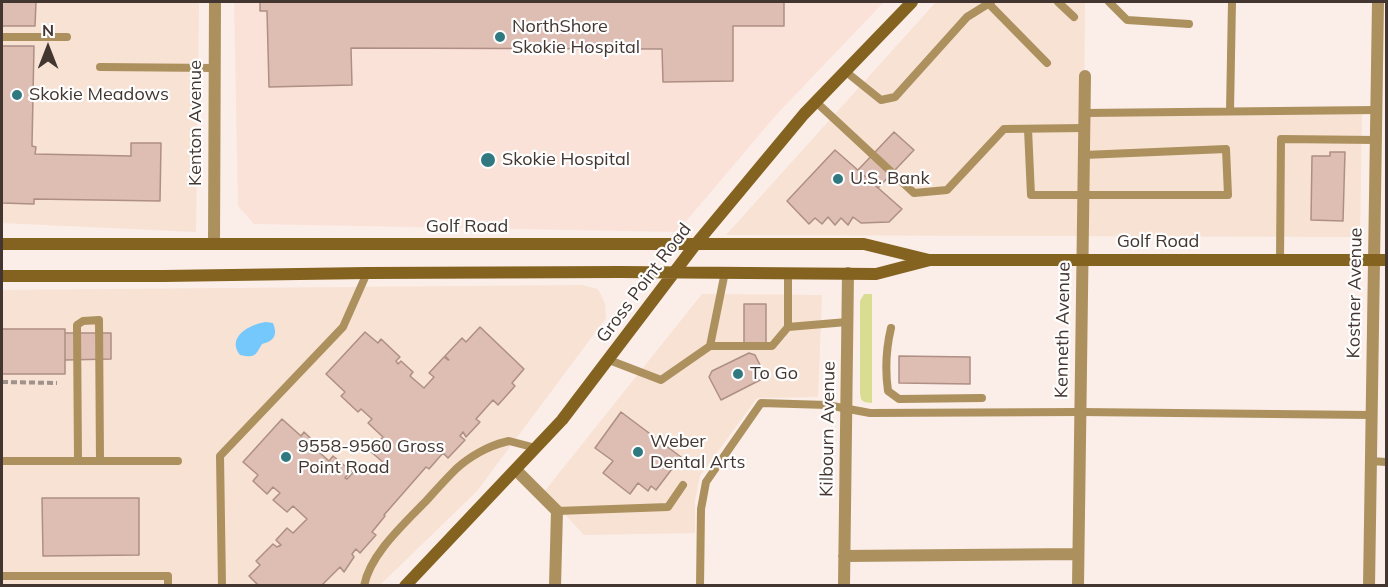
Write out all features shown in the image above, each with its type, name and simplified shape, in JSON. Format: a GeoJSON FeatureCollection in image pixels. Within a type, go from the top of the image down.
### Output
{"type":"FeatureCollection","features":[{"type":"Feature","properties":{"kind":"main road","name":"Gross Point Road"},"geometry":{"type":"LineString","coordinates":[[405,585],[562,420],[695,245],[816,102],[912,2]]}},
{"type":"Feature","properties":{"kind":"main road","name":"Golf Road"},"geometry":{"type":"LineString","coordinates":[[2,244],[864,244],[930,260]]}},
{"type":"Feature","properties":{"kind":"main road","name":"Golf Road"},"geometry":{"type":"LineString","coordinates":[[2,276],[876,273],[930,260],[1380,260]]}},
{"type":"Feature","properties":{"kind":"street","name":"Kenton Avenue"},"geometry":{"type":"LineString","coordinates":[[214,244],[215,2]]}},
{"type":"Feature","properties":{"kind":"street","name":"Kostner Avenue"},"geometry":{"type":"LineString","coordinates":[[1369,585],[1371,415],[1380,260],[1376,140],[1379,114],[1378,2]]}},
{"type":"Feature","properties":{"kind":"street","name":"Kenneth Avenue"},"geometry":{"type":"LineString","coordinates":[[1078,585],[1085,76]]}},
{"type":"Feature","properties":{"kind":"street","name":"Kilbourn Avenue"},"geometry":{"type":"LineString","coordinates":[[844,585],[848,273]]}},
{"type":"Feature","properties":{"kind":"street"},"geometry":{"type":"LineString","coordinates":[[516,470],[556,511],[555,585]]}},
{"type":"Feature","properties":{"kind":"street"},"geometry":{"type":"LineString","coordinates":[[844,556],[1078,555]]}},
{"type":"Feature","properties":{"kind":"lane"},"geometry":{"type":"LineString","coordinates":[[845,71],[881,100],[895,97],[967,17],[989,2],[1047,63]]}},
{"type":"Feature","properties":{"kind":"lane"},"geometry":{"type":"LineString","coordinates":[[1058,2],[1074,17]]}},
{"type":"Feature","properties":{"kind":"lane"},"geometry":{"type":"LineString","coordinates":[[1109,2],[1127,20],[1189,24]]}},
{"type":"Feature","properties":{"kind":"lane"},"geometry":{"type":"LineString","coordinates":[[1230,111],[1232,2]]}},
{"type":"Feature","properties":{"kind":"lane"},"geometry":{"type":"LineString","coordinates":[[2,37],[67,37]]}},
{"type":"Feature","properties":{"kind":"lane"},"geometry":{"type":"LineString","coordinates":[[100,67],[214,68]]}},
{"type":"Feature","properties":{"kind":"lane"},"geometry":{"type":"LineString","coordinates":[[816,102],[914,193],[947,190],[1004,129],[1084,128]]}},
{"type":"Feature","properties":{"kind":"lane"},"geometry":{"type":"LineString","coordinates":[[1084,113],[1230,111],[1379,114]]}},
{"type":"Feature","properties":{"kind":"lane"},"geometry":{"type":"LineString","coordinates":[[1028,129],[1031,195],[1228,195],[1226,149],[1084,155]]}},
{"type":"Feature","properties":{"kind":"lane"},"geometry":{"type":"LineString","coordinates":[[1280,260],[1281,140],[1376,140]]}},
{"type":"Feature","properties":{"kind":"lane"},"geometry":{"type":"LineString","coordinates":[[710,346],[726,272]]}},
{"type":"Feature","properties":{"kind":"lane"},"geometry":{"type":"LineString","coordinates":[[222,585],[220,456],[343,327],[367,273]]}},
{"type":"Feature","properties":{"kind":"lane"},"geometry":{"type":"LineString","coordinates":[[609,360],[661,380],[710,346],[772,346],[788,327],[788,273]]}},
{"type":"Feature","properties":{"kind":"lane"},"geometry":{"type":"LineString","coordinates":[[78,461],[77,325],[83,321],[99,320],[100,461]]}},
{"type":"Feature","properties":{"kind":"lane"},"geometry":{"type":"LineString","coordinates":[[788,327],[847,322]]}},
{"type":"Feature","properties":{"kind":"lane"},"geometry":{"type":"LineString","coordinates":[[891,328],[887,346],[888,391],[900,399],[982,398]]}},
{"type":"Feature","properties":{"kind":"lane"},"geometry":{"type":"LineString","coordinates":[[700,585],[701,509],[705,482],[761,403],[827,405],[870,413],[1080,412],[1371,415]]}},
{"type":"Feature","properties":{"kind":"lane"},"geometry":{"type":"LineString","coordinates":[[363,585],[373,562],[390,539],[457,468],[477,454],[505,442],[536,448]]}},
{"type":"Feature","properties":{"kind":"lane"},"geometry":{"type":"LineString","coordinates":[[2,461],[178,461]]}},
{"type":"Feature","properties":{"kind":"lane"},"geometry":{"type":"LineString","coordinates":[[1371,461],[1386,462]]}},
{"type":"Feature","properties":{"kind":"lane"},"geometry":{"type":"LineString","coordinates":[[556,511],[668,507],[683,485]]}},
{"type":"Feature","properties":{"kind":"lane"},"geometry":{"type":"LineString","coordinates":[[2,576],[168,576],[168,585]]}},
{"type":"Feature","properties":{"kind":"path"},"geometry":{"type":"LineString","coordinates":[[2,382],[57,383]]}},
{"type":"Feature","properties":{"kind":"shaded area"},"geometry":{"type":"Polygon","coordinates":[[[2,2],[199,2],[196,232],[2,223],[2,2]]]}},
{"type":"Feature","properties":{"kind":"shaded area","name":"Skokie Hospital"},"geometry":{"type":"Polygon","coordinates":[[[234,2],[884,2],[777,114],[677,232],[254,224],[238,206],[234,2]]]}},
{"type":"Feature","properties":{"kind":"shaded area"},"geometry":{"type":"Polygon","coordinates":[[[936,2],[1085,2],[1084,112],[1362,111],[1360,237],[726,235],[936,2]]]}},
{"type":"Feature","properties":{"kind":"shaded area"},"geometry":{"type":"Polygon","coordinates":[[[582,285],[598,289],[605,304],[606,318],[477,491],[380,585],[2,586],[2,290],[582,285]]]}},
{"type":"Feature","properties":{"kind":"shaded area"},"geometry":{"type":"Polygon","coordinates":[[[702,294],[822,295],[818,397],[757,398],[700,476],[695,500],[695,533],[584,535],[544,492],[702,294]]]}},
{"type":"Feature","properties":{"kind":"green space"},"geometry":{"type":"Polygon","coordinates":[[[864,294],[872,294],[872,403],[864,402],[860,393],[860,301],[864,294]]]}},
{"type":"Feature","properties":{"kind":"water"},"geometry":{"type":"Polygon","coordinates":[[[273,323],[274,337],[262,344],[254,355],[240,355],[236,348],[238,337],[253,325],[273,323]]]}},
{"type":"Feature","properties":{"kind":"building"},"geometry":{"type":"Polygon","coordinates":[[[2,2],[36,2],[35,26],[2,26],[2,2]]]}},
{"type":"Feature","properties":{"kind":"building","name":"NorthShore Skokie Hospital"},"geometry":{"type":"Polygon","coordinates":[[[260,2],[784,2],[784,26],[733,26],[733,81],[663,82],[662,49],[351,48],[352,85],[269,87],[267,11],[260,11],[260,2]]]}},
{"type":"Feature","properties":{"kind":"building","name":"Skokie Meadows"},"geometry":{"type":"Polygon","coordinates":[[[2,46],[34,46],[32,146],[36,147],[35,154],[131,156],[131,143],[161,143],[160,201],[34,199],[34,204],[2,203],[2,46]]]}},
{"type":"Feature","properties":{"kind":"building"},"geometry":{"type":"Polygon","coordinates":[[[894,132],[914,150],[878,188],[858,170],[894,132]]]}},
{"type":"Feature","properties":{"kind":"building","name":"U.S. Bank"},"geometry":{"type":"Polygon","coordinates":[[[835,150],[902,209],[889,222],[861,223],[853,217],[848,225],[841,218],[835,225],[828,217],[822,224],[815,218],[809,224],[787,201],[835,150]]]}},
{"type":"Feature","properties":{"kind":"building"},"geometry":{"type":"Polygon","coordinates":[[[1330,152],[1345,152],[1343,221],[1311,220],[1312,156],[1330,156],[1330,152]]]}},
{"type":"Feature","properties":{"kind":"building"},"geometry":{"type":"Polygon","coordinates":[[[744,304],[766,304],[766,344],[744,344],[744,304]]]}},
{"type":"Feature","properties":{"kind":"building","name":"9558-9560 Gross Point Road"},"geometry":{"type":"Polygon","coordinates":[[[480,327],[524,369],[512,383],[515,386],[498,405],[493,400],[476,419],[480,422],[466,437],[463,432],[460,436],[465,440],[448,458],[443,453],[429,469],[426,467],[384,515],[372,532],[376,535],[360,553],[356,549],[352,554],[354,557],[344,572],[340,567],[321,586],[259,586],[249,576],[260,565],[256,561],[273,544],[277,547],[281,545],[276,540],[287,528],[293,533],[307,519],[293,506],[287,512],[273,500],[280,493],[273,487],[267,494],[253,481],[258,475],[243,462],[282,419],[301,436],[304,432],[323,450],[320,453],[329,461],[333,456],[351,471],[345,478],[347,479],[362,463],[374,474],[384,463],[370,451],[383,437],[368,423],[372,419],[361,409],[358,412],[341,396],[345,392],[326,374],[365,332],[378,343],[381,339],[400,357],[396,361],[398,364],[401,361],[413,372],[410,376],[424,388],[434,377],[429,373],[444,357],[449,360],[445,356],[462,338],[466,342],[480,327]]]}},
{"type":"Feature","properties":{"kind":"building"},"geometry":{"type":"Polygon","coordinates":[[[2,329],[65,329],[65,374],[2,374],[2,329]]]}},
{"type":"Feature","properties":{"kind":"building"},"geometry":{"type":"Polygon","coordinates":[[[65,333],[111,333],[111,359],[65,360],[65,333]]]}},
{"type":"Feature","properties":{"kind":"building","name":"To Go"},"geometry":{"type":"Polygon","coordinates":[[[749,353],[755,355],[766,377],[721,400],[709,377],[712,371],[749,353]]]}},
{"type":"Feature","properties":{"kind":"building"},"geometry":{"type":"Polygon","coordinates":[[[899,356],[970,357],[970,384],[899,383],[899,356]]]}},
{"type":"Feature","properties":{"kind":"building","name":"Weber Dental Arts"},"geometry":{"type":"Polygon","coordinates":[[[621,412],[681,457],[656,490],[651,486],[648,491],[638,483],[630,494],[603,473],[613,461],[595,448],[621,412]]]}},
{"type":"Feature","properties":{"kind":"building"},"geometry":{"type":"Polygon","coordinates":[[[42,498],[139,498],[139,555],[43,556],[42,498]]]}},
{"type":"Feature","properties":{"kind":"place","name":"NorthShore Skokie Hospital"},"geometry":{"type":"Point","coordinates":[500,37]}},
{"type":"Feature","properties":{"kind":"place","name":"Skokie Meadows"},"geometry":{"type":"Point","coordinates":[17,95]}},
{"type":"Feature","properties":{"kind":"place","name":"Skokie Hospital"},"geometry":{"type":"Point","coordinates":[488,160]}},
{"type":"Feature","properties":{"kind":"place","name":"U.S. Bank"},"geometry":{"type":"Point","coordinates":[838,179]}},
{"type":"Feature","properties":{"kind":"place","name":"To Go"},"geometry":{"type":"Point","coordinates":[738,374]}},
{"type":"Feature","properties":{"kind":"place","name":"Weber Dental Arts"},"geometry":{"type":"Point","coordinates":[638,452]}},
{"type":"Feature","properties":{"kind":"place","name":"9558-9560 Gross Point Road"},"geometry":{"type":"Point","coordinates":[286,457]}}]}
